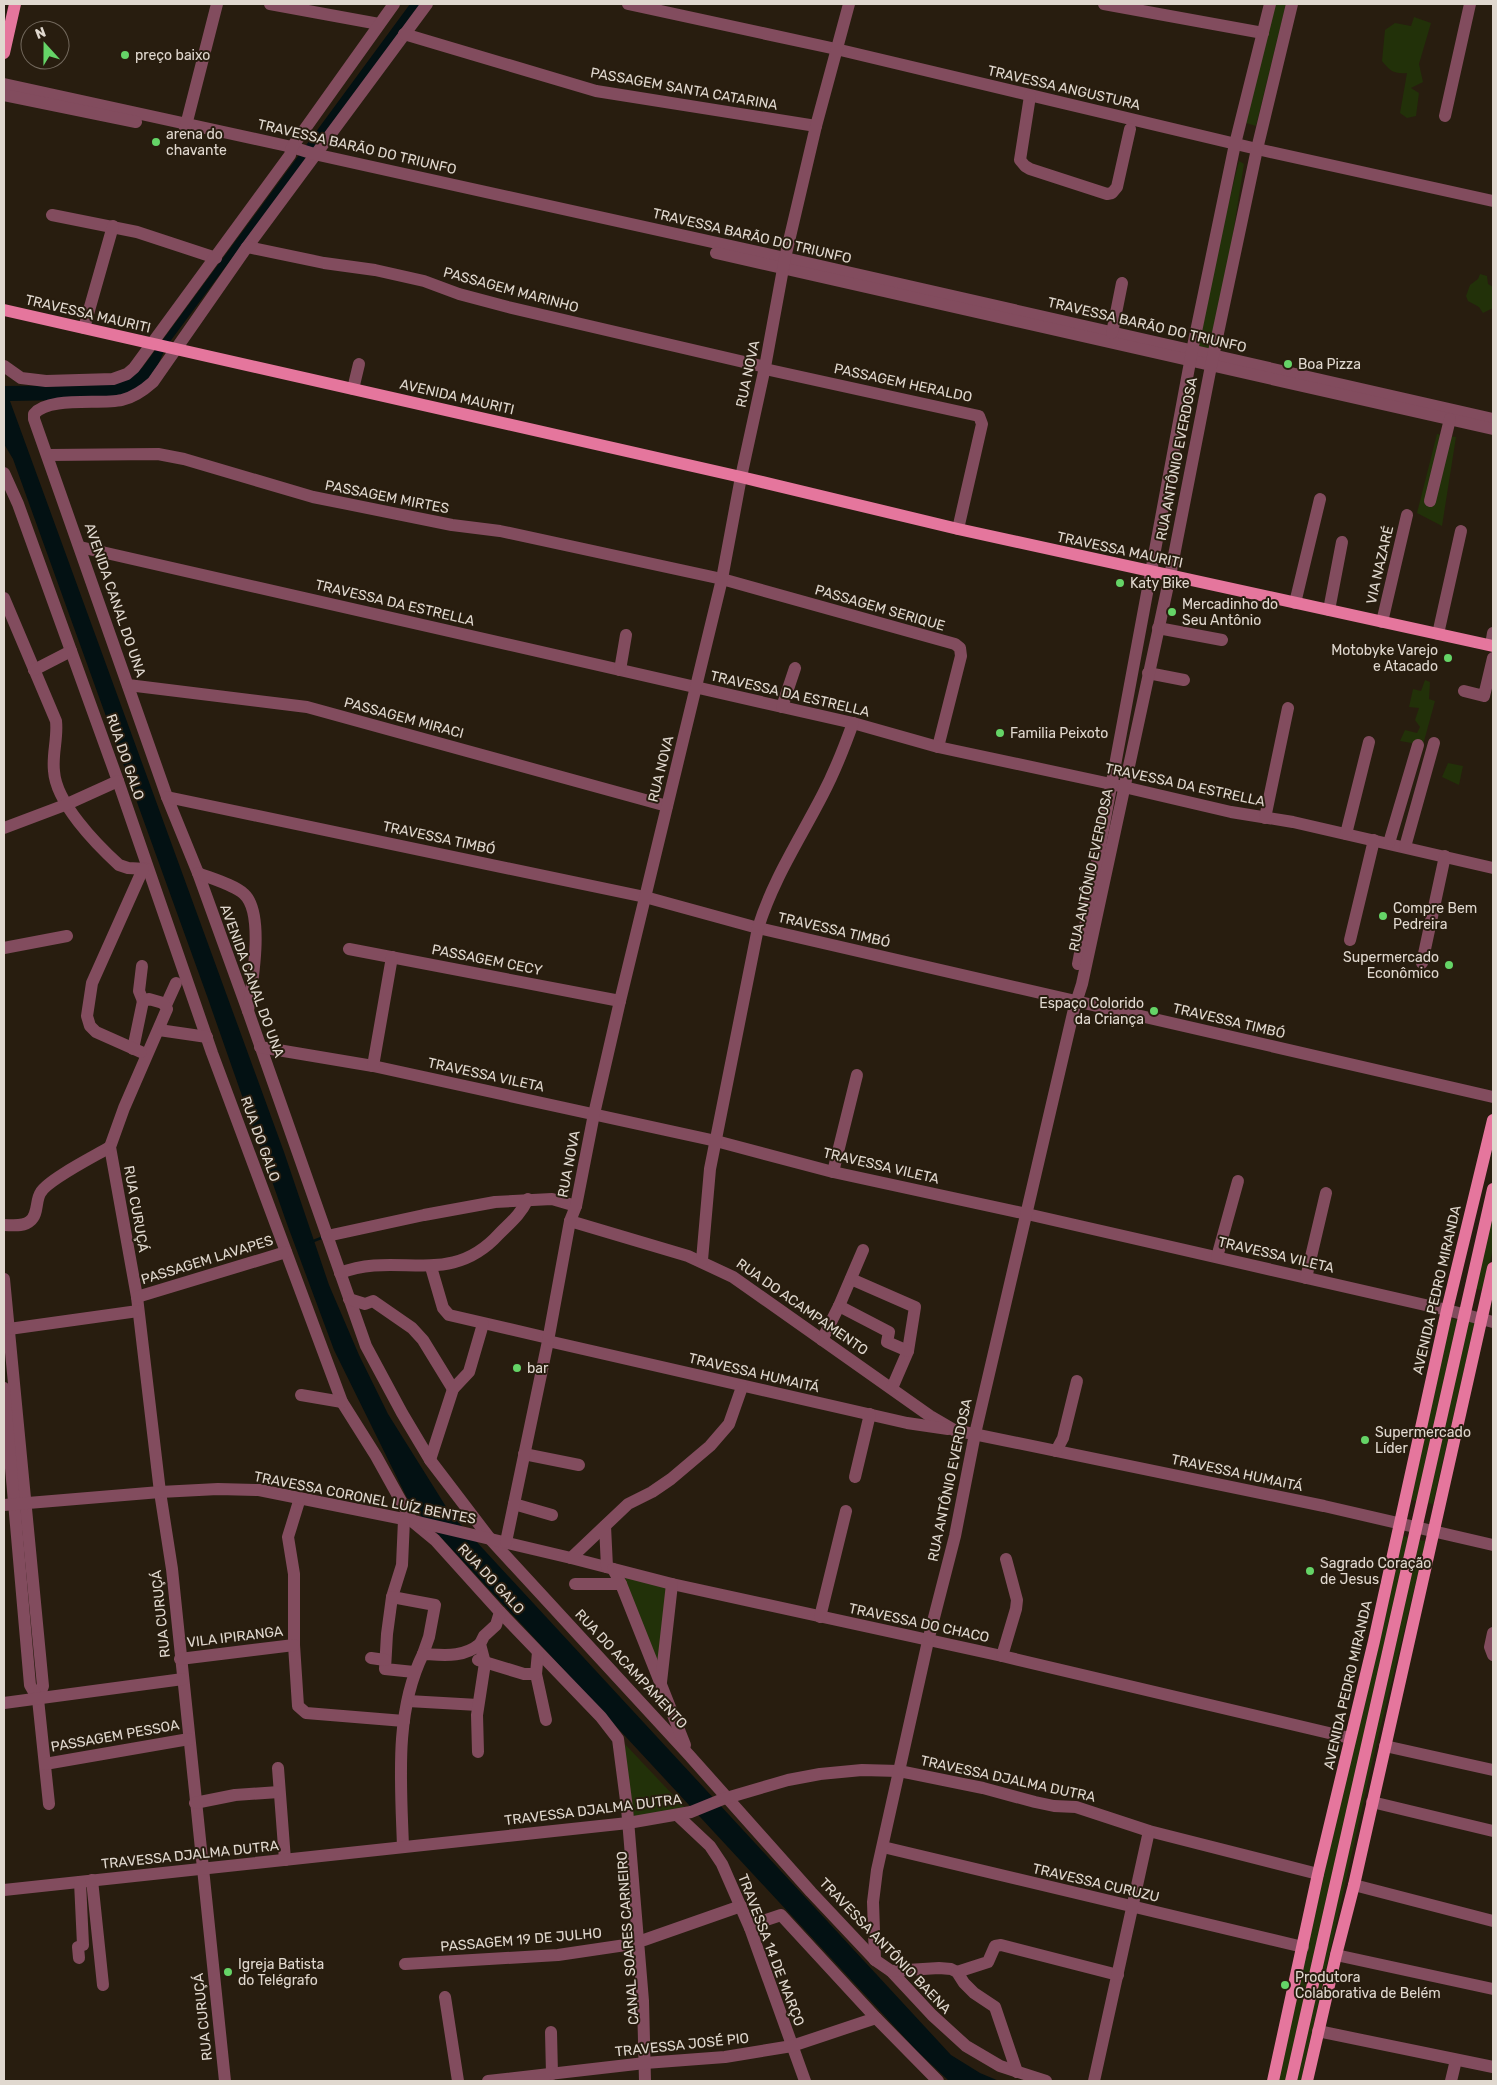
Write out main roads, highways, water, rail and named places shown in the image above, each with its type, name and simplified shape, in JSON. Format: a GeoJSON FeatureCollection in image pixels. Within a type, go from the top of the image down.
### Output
{"type":"FeatureCollection","features":[{"type":"Feature","properties":{"kind":"main road"},"geometry":{"type":"LineString","coordinates":[[4,53],[15,4]]}},
{"type":"Feature","properties":{"kind":"main road","name":"TRAVESSA MAURITI"},"geometry":{"type":"LineString","coordinates":[[4,310],[162,346]]}},
{"type":"Feature","properties":{"kind":"main road","name":"AVENIDA MAURITI"},"geometry":{"type":"LineString","coordinates":[[162,346],[741,477]]}},
{"type":"Feature","properties":{"kind":"main road","name":"TRAVESSA MAURITI"},"geometry":{"type":"LineString","coordinates":[[741,477],[958,530],[1150,573],[1493,645]]}},
{"type":"Feature","properties":{"kind":"main road","name":"AVENIDA PEDRO MIRANDA"},"geometry":{"type":"LineString","coordinates":[[1273,2081],[1318,1874],[1447,1310],[1493,1120]]}},
{"type":"Feature","properties":{"kind":"main road"},"geometry":{"type":"LineString","coordinates":[[1292,2081],[1493,1190]]}},
{"type":"Feature","properties":{"kind":"main road"},"geometry":{"type":"LineString","coordinates":[[1307,2081],[1354,1885],[1434,1531],[1487,1321],[1493,1268]]}},
{"type":"Feature","properties":{"kind":"waterway"},"geometry":{"type":"LineString","coordinates":[[311,1242],[321,1238]]}},
{"type":"Feature","properties":{"kind":"place","name":"preço baixo"},"geometry":{"type":"Point","coordinates":[125,55]}},
{"type":"Feature","properties":{"kind":"place","name":"arena do chavante"},"geometry":{"type":"Point","coordinates":[156,142]}},
{"type":"Feature","properties":{"kind":"place","name":"Boa Pizza"},"geometry":{"type":"Point","coordinates":[1288,364]}},
{"type":"Feature","properties":{"kind":"place","name":"Katy Bike"},"geometry":{"type":"Point","coordinates":[1120,583]}},
{"type":"Feature","properties":{"kind":"place","name":"Mercadinho do Seu Antônio"},"geometry":{"type":"Point","coordinates":[1172,612]}},
{"type":"Feature","properties":{"kind":"place","name":"Motobyke Varejo e Atacado"},"geometry":{"type":"Point","coordinates":[1448,658]}},
{"type":"Feature","properties":{"kind":"place","name":"Familia Peixoto"},"geometry":{"type":"Point","coordinates":[1000,733]}},
{"type":"Feature","properties":{"kind":"place","name":"Compre Bem Pedreira"},"geometry":{"type":"Point","coordinates":[1383,916]}},
{"type":"Feature","properties":{"kind":"place","name":"Supermercado Econômico"},"geometry":{"type":"Point","coordinates":[1449,965]}},
{"type":"Feature","properties":{"kind":"place","name":"Espaço Colorido da Criança"},"geometry":{"type":"Point","coordinates":[1154,1011]}},
{"type":"Feature","properties":{"kind":"place","name":"bar"},"geometry":{"type":"Point","coordinates":[517,1368]}},
{"type":"Feature","properties":{"kind":"place","name":"Supermercado Líder"},"geometry":{"type":"Point","coordinates":[1365,1440]}},
{"type":"Feature","properties":{"kind":"place","name":"Sagrado Coração de Jesus"},"geometry":{"type":"Point","coordinates":[1310,1571]}},
{"type":"Feature","properties":{"kind":"place","name":"Igreja Batista do Telégrafo"},"geometry":{"type":"Point","coordinates":[228,1972]}},
{"type":"Feature","properties":{"kind":"place","name":"Produtora Colaborativa de Belém"},"geometry":{"type":"Point","coordinates":[1285,1985]}}]}
